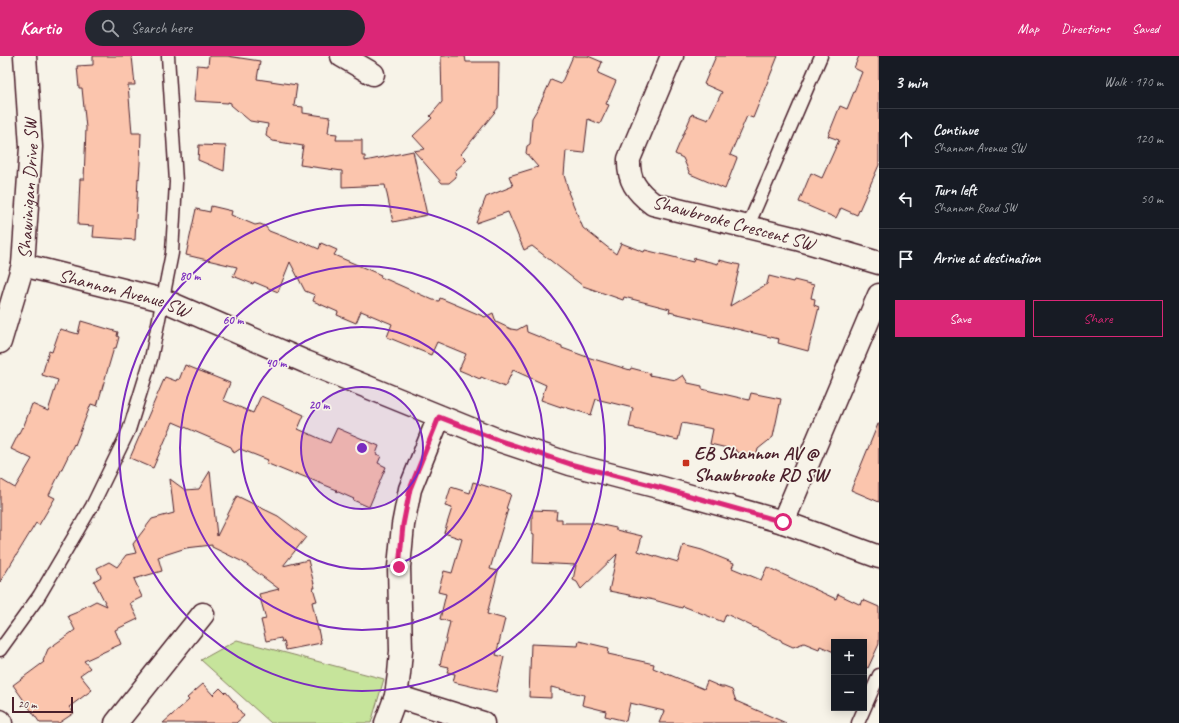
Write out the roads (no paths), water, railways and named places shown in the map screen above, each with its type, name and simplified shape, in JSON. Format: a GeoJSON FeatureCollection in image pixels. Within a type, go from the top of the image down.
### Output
{"type":"FeatureCollection","features":[{"type":"Feature","properties":{"kind":"street","name":"Shawinigan Drive SW"},"geometry":{"type":"LineString","coordinates":[[0,342],[23,265],[31,146],[25,56]]}},
{"type":"Feature","properties":{"kind":"street"},"geometry":{"type":"LineString","coordinates":[[342,56],[373,74]]}},
{"type":"Feature","properties":{"kind":"street","name":"Shawbrooke Crescent SW"},"geometry":{"type":"LineString","coordinates":[[672,56],[629,159],[629,170],[633,183],[642,196],[653,204],[748,226],[879,263]]}},
{"type":"Feature","properties":{"kind":"street","name":"Shannon Avenue SW"},"geometry":{"type":"LineString","coordinates":[[23,265],[163,300],[439,417],[498,440],[570,464],[783,522],[879,557]]}},
{"type":"Feature","properties":{"kind":"street"},"geometry":{"type":"LineString","coordinates":[[783,522],[879,295]]}},
{"type":"Feature","properties":{"kind":"street"},"geometry":{"type":"LineString","coordinates":[[386,723],[396,696],[401,651],[399,567],[403,525],[410,489],[439,417]]}},
{"type":"Feature","properties":{"kind":"street"},"geometry":{"type":"LineString","coordinates":[[116,723],[203,614]]}},
{"type":"Feature","properties":{"kind":"street"},"geometry":{"type":"LineString","coordinates":[[396,696],[484,723]]}},
{"type":"Feature","properties":{"kind":"lane"},"geometry":{"type":"LineString","coordinates":[[0,650],[39,596],[88,513],[129,430],[151,359],[172,253],[176,182],[168,56]]}},
{"type":"Feature","properties":{"kind":"lane"},"geometry":{"type":"LineString","coordinates":[[748,226],[820,56]]}},
{"type":"Feature","properties":{"kind":"lane"},"geometry":{"type":"LineString","coordinates":[[858,723],[879,675]]}},
{"type":"Feature","properties":{"kind":"place","name":"EB Shannon AV @ Shawbrooke RD SW"},"geometry":{"type":"Point","coordinates":[686,463]}}]}
